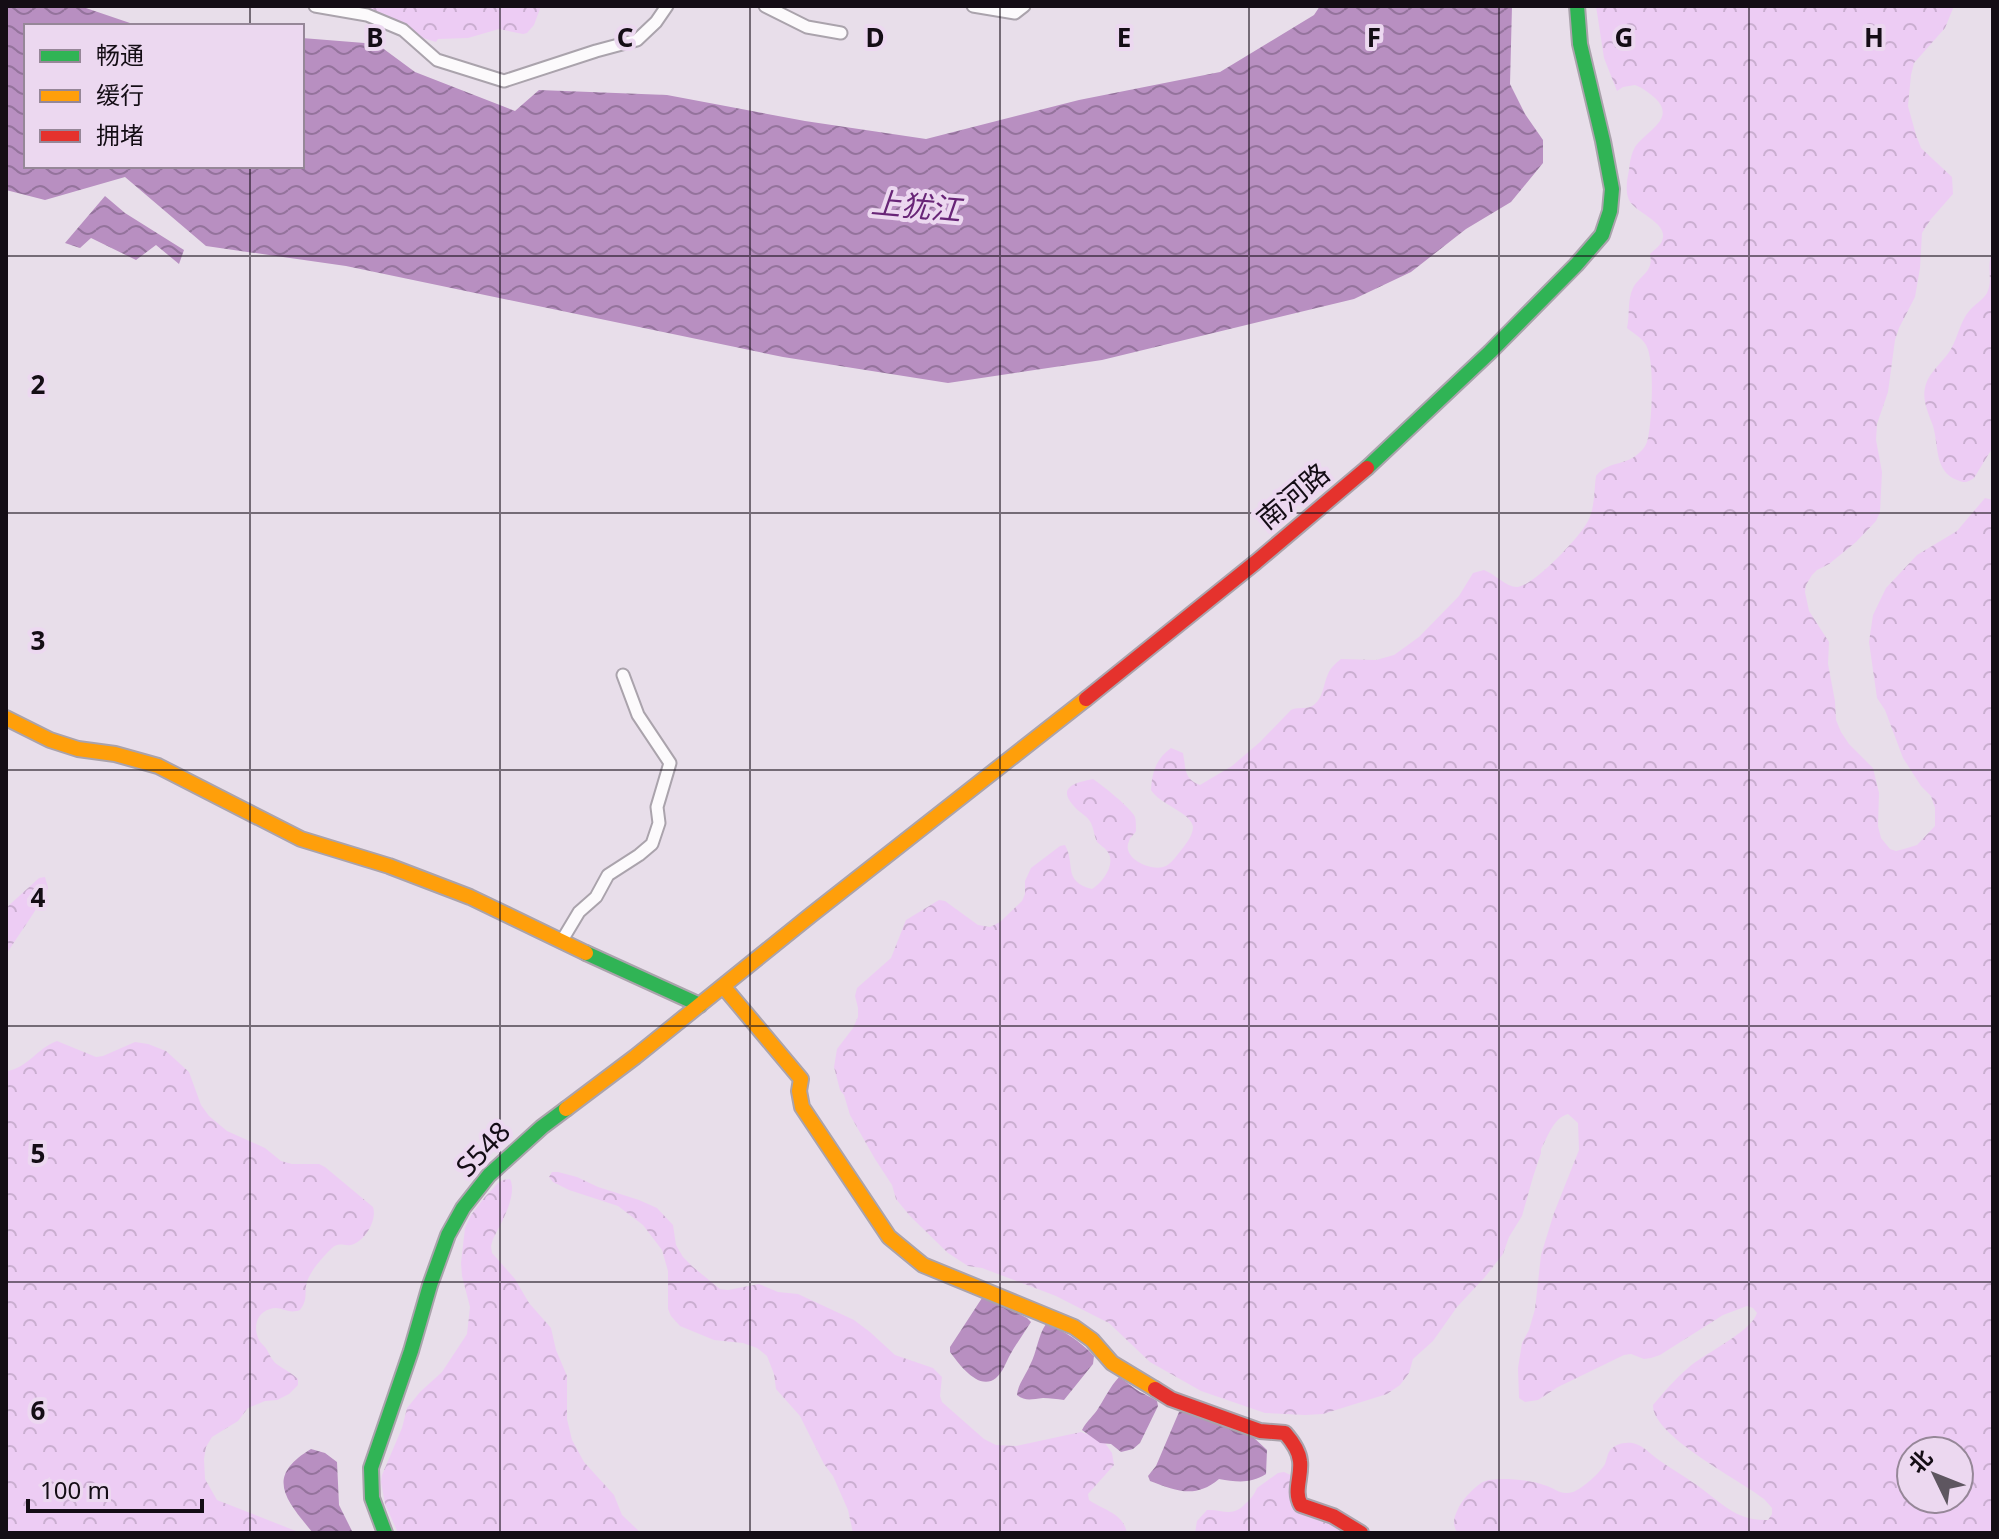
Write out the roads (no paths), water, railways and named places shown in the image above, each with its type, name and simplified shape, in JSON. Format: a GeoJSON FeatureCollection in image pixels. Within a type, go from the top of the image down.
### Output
{"type":"FeatureCollection","features":[{"type":"Feature","properties":{"kind":"street"},"geometry":{"type":"LineString","coordinates":[[315,6],[367,15],[403,30],[437,60],[504,81],[637,40],[667,6]]}},
{"type":"Feature","properties":{"kind":"street"},"geometry":{"type":"LineString","coordinates":[[765,6],[807,27],[841,33]]}},
{"type":"Feature","properties":{"kind":"street"},"geometry":{"type":"LineString","coordinates":[[973,6],[1015,13],[1024,6]]}},
{"type":"Feature","properties":{"kind":"street","name":"南河路"},"geometry":{"type":"LineString","coordinates":[[811,915],[1256,562],[1371,464],[1490,352],[1602,235],[1610,211],[1612,189],[1580,44],[1577,6]]}},
{"type":"Feature","properties":{"kind":"street"},"geometry":{"type":"LineString","coordinates":[[561,942],[579,912],[596,897],[608,875],[652,844],[659,823],[657,807],[670,763],[638,715],[623,675]]}},
{"type":"Feature","properties":{"kind":"street"},"geometry":{"type":"LineString","coordinates":[[6,718],[50,740],[78,749],[115,754],[158,766],[301,839],[389,866],[470,897],[700,1005]]}},
{"type":"Feature","properties":{"kind":"street","name":"S548"},"geometry":{"type":"LineString","coordinates":[[385,1533],[372,1498],[371,1468],[448,1235],[463,1208],[489,1175],[542,1127],[635,1057],[811,915]]}},
{"type":"Feature","properties":{"kind":"street"},"geometry":{"type":"LineString","coordinates":[[723,986],[801,1079],[799,1091],[802,1107],[889,1237],[923,1265],[1074,1327],[1092,1340],[1112,1363],[1171,1399],[1260,1431],[1285,1433],[1294,1443],[1303,1464],[1296,1496],[1301,1505],[1339,1517],[1361,1533]]}},
{"type":"Feature","properties":{"kind":"water","name":"上犹江"},"geometry":{"type":"Polygon","coordinates":[[[6,6],[80,6],[141,24],[24,24],[24,168],[304,168],[304,38],[377,44],[415,72],[515,111],[539,90],[667,95],[805,121],[926,139],[1079,100],[1220,72],[1314,15],[1320,6],[1512,6],[1510,84],[1543,140],[1543,163],[1511,202],[1466,229],[1411,272],[1354,299],[1102,360],[948,383],[783,357],[346,266],[206,246],[125,177],[45,200],[6,190],[6,6]]]}},
{"type":"Feature","properties":{"kind":"water"},"geometry":{"type":"Polygon","coordinates":[[[105,196],[125,213],[184,250],[179,264],[156,245],[136,260],[91,238],[80,248],[65,243],[105,196]]]}},
{"type":"Feature","properties":{"kind":"water"},"geometry":{"type":"Polygon","coordinates":[[[982,1298],[990,1299],[1031,1322],[1001,1373],[983,1382],[970,1375],[950,1352],[950,1347],[982,1298]]]}},
{"type":"Feature","properties":{"kind":"water"},"geometry":{"type":"Polygon","coordinates":[[[1046,1324],[1072,1337],[1094,1356],[1093,1364],[1064,1400],[1026,1399],[1017,1395],[1046,1324]]]}},
{"type":"Feature","properties":{"kind":"water"},"geometry":{"type":"Polygon","coordinates":[[[1119,1377],[1157,1401],[1158,1406],[1140,1443],[1133,1449],[1121,1452],[1111,1444],[1100,1443],[1082,1430],[1119,1377]]]}},
{"type":"Feature","properties":{"kind":"water"},"geometry":{"type":"Polygon","coordinates":[[[1182,1411],[1253,1437],[1267,1450],[1266,1474],[1243,1481],[1219,1479],[1194,1491],[1177,1490],[1150,1481],[1148,1476],[1156,1466],[1182,1411]]]}},
{"type":"Feature","properties":{"kind":"water"},"geometry":{"type":"Polygon","coordinates":[[[311,1449],[325,1453],[337,1462],[339,1505],[353,1533],[313,1533],[288,1499],[284,1479],[288,1469],[311,1449]]]}}]}
